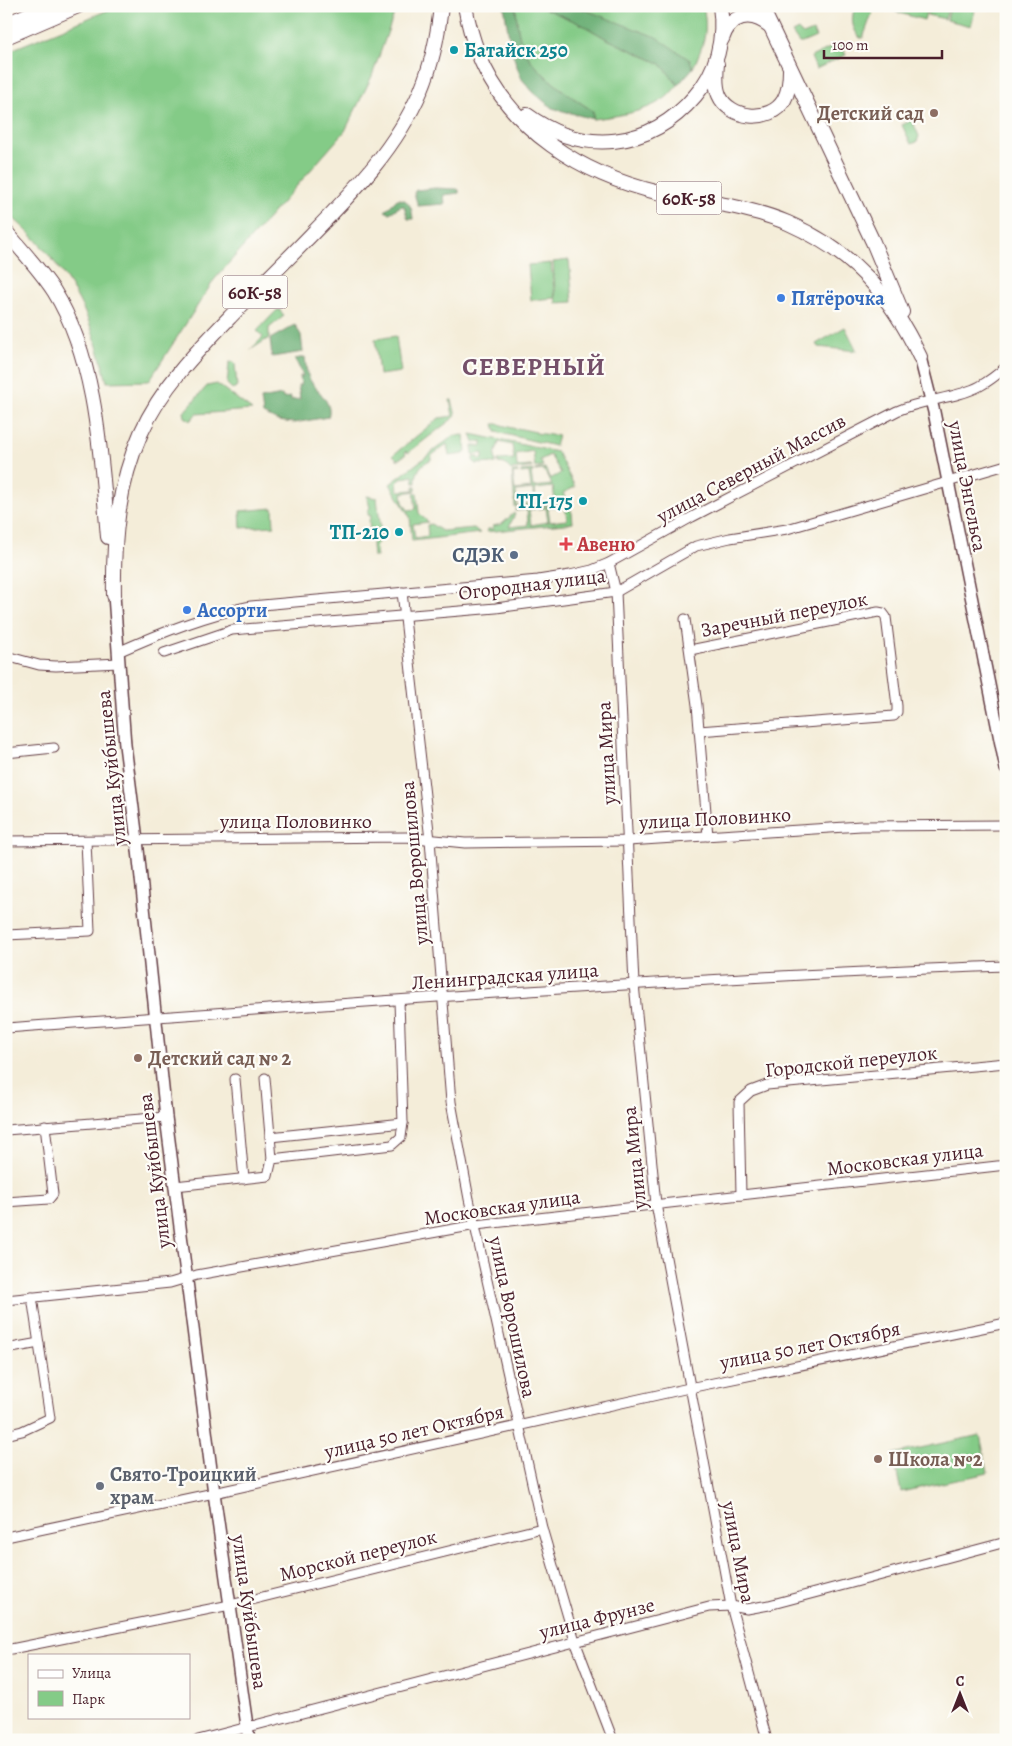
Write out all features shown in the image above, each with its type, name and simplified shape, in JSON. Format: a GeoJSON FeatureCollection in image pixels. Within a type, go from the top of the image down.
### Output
{"type":"FeatureCollection","features":[{"type":"Feature","properties":{"kind":"highway"},"geometry":{"type":"LineString","coordinates":[[6,24],[48,6]]}},
{"type":"Feature","properties":{"kind":"highway"},"geometry":{"type":"LineString","coordinates":[[6,37],[78,6]]}},
{"type":"Feature","properties":{"kind":"highway","name":"60К-58"},"geometry":{"type":"LineString","coordinates":[[114,595],[113,558],[115,532],[123,482],[141,432],[154,408],[187,362],[346,199],[390,146],[421,90],[437,34],[441,6]]}},
{"type":"Feature","properties":{"kind":"highway","name":"60К-58"},"geometry":{"type":"LineString","coordinates":[[465,6],[478,55],[492,81],[507,103],[551,145],[574,161],[629,185],[750,211],[787,223],[818,238],[846,257],[872,281],[894,309],[920,357]]}},
{"type":"Feature","properties":{"kind":"highway"},"geometry":{"type":"LineString","coordinates":[[720,6],[722,29],[717,86],[720,96],[726,105],[735,112],[746,116],[760,115],[772,110],[783,102],[789,90],[790,67]]}},
{"type":"Feature","properties":{"kind":"highway"},"geometry":{"type":"LineString","coordinates":[[761,6],[873,242],[920,357]]}},
{"type":"Feature","properties":{"kind":"highway"},"geometry":{"type":"LineString","coordinates":[[470,28],[478,50],[492,74],[507,95],[522,111],[540,125],[555,132],[584,140],[607,141],[631,138],[651,132],[670,120],[686,106],[700,90],[710,74],[728,26],[739,18],[748,16],[757,18],[770,26]]}},
{"type":"Feature","properties":{"kind":"highway"},"geometry":{"type":"LineString","coordinates":[[6,232],[34,263],[54,292],[72,327],[83,356],[96,421],[114,595]]}},
{"type":"Feature","properties":{"kind":"main road","name":"улица Энгельса"},"geometry":{"type":"LineString","coordinates":[[920,357],[931,400],[1006,770]]}},
{"type":"Feature","properties":{"kind":"main road","name":"улица Куйбышева"},"geometry":{"type":"LineString","coordinates":[[114,595],[125,745],[138,840],[166,1117],[214,1493],[249,1740]]}},
{"type":"Feature","properties":{"kind":"street","name":"улица Северный Массив"},"geometry":{"type":"LineString","coordinates":[[118,657],[164,632],[233,610],[279,602],[570,575],[592,570],[609,563],[692,517],[897,411],[980,386],[1006,367]]}},
{"type":"Feature","properties":{"kind":"street","name":"Огородная улица"},"geometry":{"type":"LineString","coordinates":[[164,653],[232,630],[496,608],[616,592],[696,546],[730,538],[787,529],[1006,466]]}},
{"type":"Feature","properties":{"kind":"street","name":"улица Мира"},"geometry":{"type":"LineString","coordinates":[[609,563],[616,592],[634,984],[656,1204],[731,1606],[768,1740]]}},
{"type":"Feature","properties":{"kind":"street","name":"улица Ворошилова"},"geometry":{"type":"LineString","coordinates":[[402,592],[406,614],[430,840],[451,1102],[469,1198],[542,1528],[575,1641],[614,1740]]}},
{"type":"Feature","properties":{"kind":"street","name":"Заречный переулок"},"geometry":{"type":"LineString","coordinates":[[690,650],[878,612],[883,613],[886,617],[897,706],[897,712],[894,716],[699,731]]}},
{"type":"Feature","properties":{"kind":"street","name":"Заречный переулок"},"geometry":{"type":"LineString","coordinates":[[685,619],[699,731],[708,836]]}},
{"type":"Feature","properties":{"kind":"street"},"geometry":{"type":"LineString","coordinates":[[6,656],[47,665],[118,657]]}},
{"type":"Feature","properties":{"kind":"street"},"geometry":{"type":"LineString","coordinates":[[6,753],[54,748]]}},
{"type":"Feature","properties":{"kind":"street","name":"улица Половинко"},"geometry":{"type":"LineString","coordinates":[[6,841],[406,838],[465,843],[628,840],[861,826],[1006,824]]}},
{"type":"Feature","properties":{"kind":"street"},"geometry":{"type":"LineString","coordinates":[[6,935],[90,931],[86,840]]}},
{"type":"Feature","properties":{"kind":"street","name":"Ленинградская улица"},"geometry":{"type":"LineString","coordinates":[[6,1028],[634,984],[839,972],[1006,966]]}},
{"type":"Feature","properties":{"kind":"street"},"geometry":{"type":"LineString","coordinates":[[272,1159],[392,1145],[401,1138],[403,1123],[398,1001]]}},
{"type":"Feature","properties":{"kind":"street","name":"Городской переулок"},"geometry":{"type":"LineString","coordinates":[[741,1196],[738,1102],[751,1091],[767,1085],[1006,1063]]}},
{"type":"Feature","properties":{"kind":"street"},"geometry":{"type":"LineString","coordinates":[[175,1186],[268,1176],[272,1159],[265,1078]]}},
{"type":"Feature","properties":{"kind":"street"},"geometry":{"type":"LineString","coordinates":[[235,1079],[244,1179]]}},
{"type":"Feature","properties":{"kind":"street"},"geometry":{"type":"LineString","coordinates":[[6,1130],[166,1117]]}},
{"type":"Feature","properties":{"kind":"street"},"geometry":{"type":"LineString","coordinates":[[270,1137],[403,1123]]}},
{"type":"Feature","properties":{"kind":"street"},"geometry":{"type":"LineString","coordinates":[[6,1202],[48,1199],[53,1194],[45,1126]]}},
{"type":"Feature","properties":{"kind":"street","name":"Московская улица"},"geometry":{"type":"LineString","coordinates":[[6,1300],[170,1282],[197,1275],[476,1225],[1006,1165]]}},
{"type":"Feature","properties":{"kind":"street"},"geometry":{"type":"LineString","coordinates":[[6,1435],[22,1431],[50,1418],[32,1297]]}},
{"type":"Feature","properties":{"kind":"street","name":"улица 50 лет Октября"},"geometry":{"type":"LineString","coordinates":[[6,1537],[689,1388],[1006,1323]]}},
{"type":"Feature","properties":{"kind":"street"},"geometry":{"type":"LineString","coordinates":[[6,1349],[39,1342]]}},
{"type":"Feature","properties":{"kind":"street","name":"Морской переулок"},"geometry":{"type":"LineString","coordinates":[[6,1650],[230,1605],[542,1528]]}},
{"type":"Feature","properties":{"kind":"street","name":"улица Фрунзе"},"geometry":{"type":"LineString","coordinates":[[198,1740],[709,1607],[731,1606],[747,1609],[769,1605],[1006,1542]]}},
{"type":"Feature","properties":{"kind":"green space"},"geometry":{"type":"Polygon","coordinates":[[[118,6],[394,6],[393,17],[372,76],[345,131],[214,280],[149,381],[107,382],[98,348],[86,315],[71,286],[42,246],[6,212],[6,52],[118,6]]]}},
{"type":"Feature","properties":{"kind":"green space"},"geometry":{"type":"Polygon","coordinates":[[[504,6],[516,6],[519,36],[527,55],[534,64],[553,82],[593,111],[593,119],[552,108],[533,92],[521,78],[511,49],[504,6]]]}},
{"type":"Feature","properties":{"kind":"green space"},"geometry":{"type":"Polygon","coordinates":[[[516,6],[539,6],[581,24],[607,39],[661,64],[678,85],[666,98],[647,108],[593,119],[593,111],[553,82],[527,55],[519,36],[516,6]]]}},
{"type":"Feature","properties":{"kind":"green space"},"geometry":{"type":"Polygon","coordinates":[[[539,6],[575,6],[656,37],[690,60],[693,68],[678,85],[661,64],[607,39],[581,24],[539,6]]]}},
{"type":"Feature","properties":{"kind":"green space"},"geometry":{"type":"Polygon","coordinates":[[[575,6],[703,6],[705,31],[700,53],[693,68],[690,60],[575,6]]]}},
{"type":"Feature","properties":{"kind":"green space"},"geometry":{"type":"Polygon","coordinates":[[[855,6],[874,8],[863,38],[860,38],[853,26],[852,19],[855,6]]]}},
{"type":"Feature","properties":{"kind":"green space"},"geometry":{"type":"Polygon","coordinates":[[[897,6],[928,6],[924,20],[896,12],[897,6]]]}},
{"type":"Feature","properties":{"kind":"green space"},"geometry":{"type":"Polygon","coordinates":[[[930,6],[949,6],[945,19],[927,15],[930,6]]]}},
{"type":"Feature","properties":{"kind":"green space"},"geometry":{"type":"Polygon","coordinates":[[[950,6],[976,6],[971,26],[947,20],[950,6]]]}},
{"type":"Feature","properties":{"kind":"green space"},"geometry":{"type":"Polygon","coordinates":[[[798,30],[803,35],[813,31],[816,37],[799,43],[792,33],[798,30]]]}},
{"type":"Feature","properties":{"kind":"green space"},"geometry":{"type":"Polygon","coordinates":[[[840,43],[846,55],[816,69],[811,57],[840,43]]]}},
{"type":"Feature","properties":{"kind":"green space"},"geometry":{"type":"Polygon","coordinates":[[[912,120],[919,136],[917,142],[911,144],[902,125],[912,120]]]}},
{"type":"Feature","properties":{"kind":"green space"},"geometry":{"type":"Polygon","coordinates":[[[435,188],[457,189],[459,193],[444,195],[445,204],[418,206],[414,193],[416,190],[435,188]]]}},
{"type":"Feature","properties":{"kind":"green space"},"geometry":{"type":"Polygon","coordinates":[[[397,199],[408,202],[413,219],[408,219],[404,206],[389,213],[385,211],[397,199]]]}},
{"type":"Feature","properties":{"kind":"green space"},"geometry":{"type":"Polygon","coordinates":[[[569,260],[573,302],[556,303],[553,262],[569,260]]]}},
{"type":"Feature","properties":{"kind":"green space"},"geometry":{"type":"Polygon","coordinates":[[[551,263],[555,298],[531,300],[528,265],[551,263]]]}},
{"type":"Feature","properties":{"kind":"green space"},"geometry":{"type":"Polygon","coordinates":[[[277,310],[280,310],[284,316],[269,328],[269,338],[250,350],[263,337],[257,331],[277,310]]]}},
{"type":"Feature","properties":{"kind":"green space"},"geometry":{"type":"Polygon","coordinates":[[[295,325],[301,335],[303,352],[272,357],[270,339],[295,325]]]}},
{"type":"Feature","properties":{"kind":"green space"},"geometry":{"type":"Polygon","coordinates":[[[845,327],[857,351],[818,347],[816,344],[845,327]]]}},
{"type":"Feature","properties":{"kind":"green space"},"geometry":{"type":"Polygon","coordinates":[[[396,336],[401,372],[379,375],[375,339],[396,336]]]}},
{"type":"Feature","properties":{"kind":"green space"},"geometry":{"type":"Polygon","coordinates":[[[305,357],[309,378],[328,406],[328,417],[294,423],[278,421],[263,414],[261,399],[282,395],[283,398],[291,397],[291,400],[300,399],[298,385],[301,385],[300,376],[303,376],[295,359],[305,357]]]}},
{"type":"Feature","properties":{"kind":"green space"},"geometry":{"type":"Polygon","coordinates":[[[232,361],[235,364],[237,387],[232,389],[227,384],[229,363],[232,361]]]}},
{"type":"Feature","properties":{"kind":"green space"},"geometry":{"type":"Polygon","coordinates":[[[217,384],[252,410],[196,414],[190,421],[185,417],[184,412],[207,386],[217,384]]]}},
{"type":"Feature","properties":{"kind":"green space"},"geometry":{"type":"Polygon","coordinates":[[[450,400],[452,400],[456,416],[408,453],[406,451],[406,454],[398,460],[393,455],[439,418],[453,416],[450,400]]]}},
{"type":"Feature","properties":{"kind":"green space"},"geometry":{"type":"Polygon","coordinates":[[[494,424],[558,436],[555,446],[496,432],[494,424]]]}},
{"type":"Feature","properties":{"kind":"green space"},"geometry":{"type":"Polygon","coordinates":[[[471,434],[557,452],[575,487],[563,493],[572,513],[573,523],[486,532],[488,529],[493,529],[493,526],[502,524],[514,513],[509,527],[528,525],[527,510],[515,510],[536,507],[536,509],[529,510],[531,525],[548,522],[546,508],[538,509],[538,507],[555,505],[555,507],[548,508],[550,522],[567,520],[565,506],[557,507],[557,503],[539,505],[539,503],[555,501],[553,487],[535,489],[536,505],[519,507],[519,505],[534,503],[533,489],[516,491],[517,507],[515,507],[512,472],[518,472],[513,474],[515,490],[531,488],[529,472],[521,473],[521,471],[533,470],[531,472],[533,487],[552,485],[544,470],[535,470],[545,468],[550,479],[561,473],[550,455],[540,460],[543,466],[535,467],[533,451],[516,454],[517,467],[533,467],[511,470],[505,464],[498,463],[498,460],[514,459],[512,445],[499,442],[495,455],[496,463],[477,464],[473,461],[473,457],[479,457],[479,460],[483,459],[483,453],[473,455],[472,446],[482,446],[482,441],[474,443],[471,434]]]}},
{"type":"Feature","properties":{"kind":"green space"},"geometry":{"type":"Polygon","coordinates":[[[464,435],[466,451],[464,454],[449,456],[447,444],[431,456],[431,460],[427,461],[419,469],[416,483],[414,483],[413,476],[403,478],[397,482],[398,491],[414,490],[414,486],[416,486],[416,491],[402,493],[403,502],[408,510],[416,509],[414,494],[417,493],[419,513],[428,522],[413,524],[415,538],[428,536],[427,525],[431,524],[442,531],[474,528],[480,533],[412,541],[410,517],[390,484],[453,436],[464,435]]]}},
{"type":"Feature","properties":{"kind":"green space"},"geometry":{"type":"Polygon","coordinates":[[[367,496],[377,498],[382,539],[375,545],[377,557],[373,557],[372,534],[369,521],[371,516],[368,515],[370,508],[367,496]]]}},
{"type":"Feature","properties":{"kind":"green space"},"geometry":{"type":"Polygon","coordinates":[[[273,508],[274,526],[241,528],[240,511],[273,508]]]}},
{"type":"Feature","properties":{"kind":"green space"},"geometry":{"type":"Polygon","coordinates":[[[980,1435],[988,1473],[901,1492],[893,1454],[980,1435]]]}},
{"type":"Feature","properties":{"kind":"place","name":"Батайск 250"},"geometry":{"type":"Point","coordinates":[454,50]}},
{"type":"Feature","properties":{"kind":"place","name":"Детский сад"},"geometry":{"type":"Point","coordinates":[934,113]}},
{"type":"Feature","properties":{"kind":"place","name":"Пятёрочка"},"geometry":{"type":"Point","coordinates":[781,298]}},
{"type":"Feature","properties":{"kind":"place","name":"ТП-175"},"geometry":{"type":"Point","coordinates":[583,501]}},
{"type":"Feature","properties":{"kind":"place","name":"ТП-210"},"geometry":{"type":"Point","coordinates":[399,532]}},
{"type":"Feature","properties":{"kind":"place","name":"Авеню"},"geometry":{"type":"Point","coordinates":[566,544]}},
{"type":"Feature","properties":{"kind":"place","name":"СДЭК"},"geometry":{"type":"Point","coordinates":[514,555]}},
{"type":"Feature","properties":{"kind":"place","name":"Ассорти"},"geometry":{"type":"Point","coordinates":[187,610]}},
{"type":"Feature","properties":{"kind":"place","name":"Детский сад № 2"},"geometry":{"type":"Point","coordinates":[138,1058]}},
{"type":"Feature","properties":{"kind":"place","name":"Школа №2"},"geometry":{"type":"Point","coordinates":[878,1459]}},
{"type":"Feature","properties":{"kind":"place","name":"Свято-Троицкий храм"},"geometry":{"type":"Point","coordinates":[100,1486]}},
{"type":"Feature","properties":{"kind":"district","name":"СЕВЕРНЫЙ"},"geometry":{"type":"Point","coordinates":[534,366]}}]}
